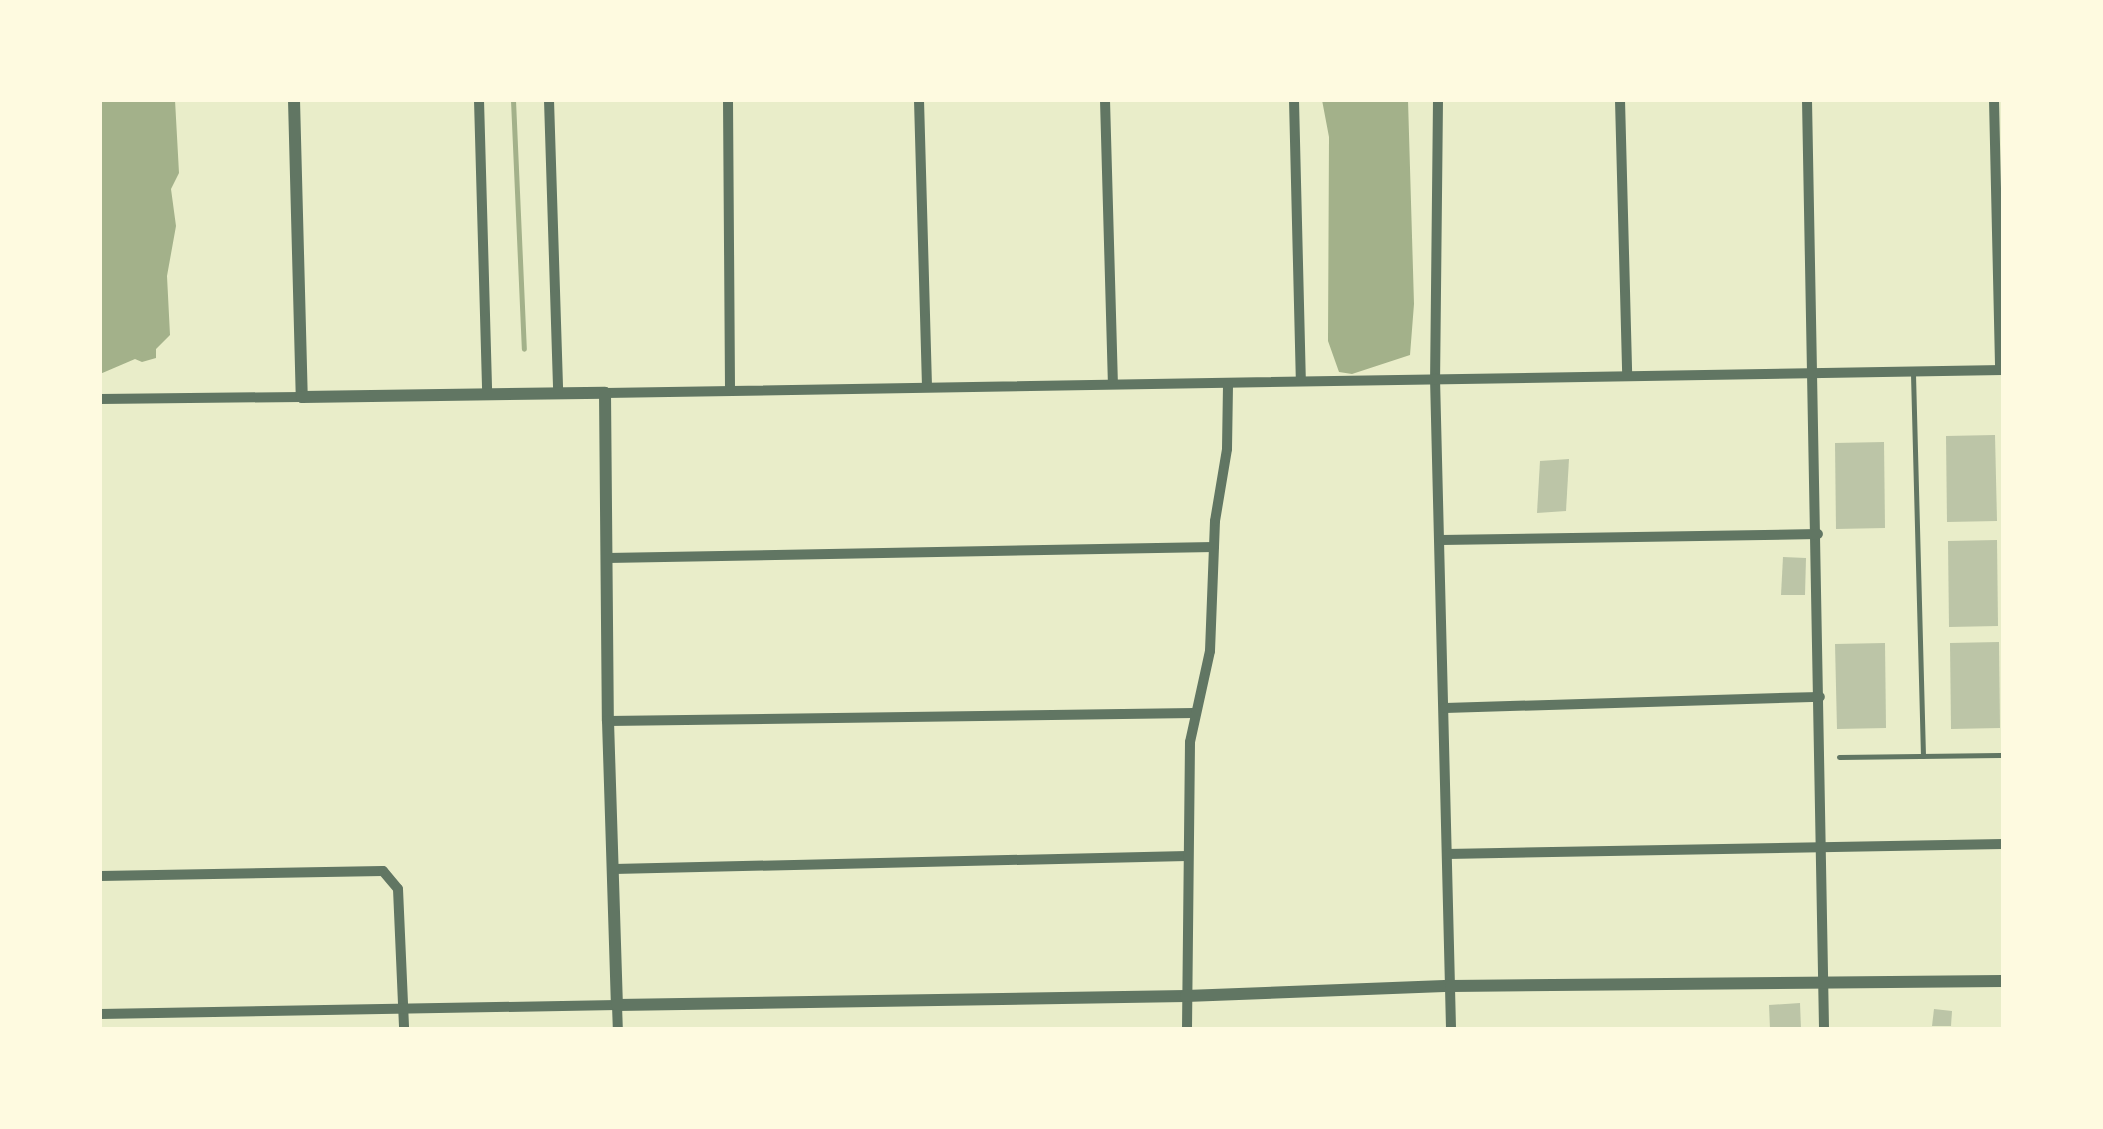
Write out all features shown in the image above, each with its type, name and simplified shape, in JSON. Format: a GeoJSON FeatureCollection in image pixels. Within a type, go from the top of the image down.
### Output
{"type":"FeatureCollection","features":[{"type":"Feature","properties":{"kind":"street"},"geometry":{"type":"LineString","coordinates":[[294,100],[302,397]]}},
{"type":"Feature","properties":{"kind":"street"},"geometry":{"type":"LineString","coordinates":[[479,100],[487,394]]}},
{"type":"Feature","properties":{"kind":"street"},"geometry":{"type":"LineString","coordinates":[[549,100],[558,392]]}},
{"type":"Feature","properties":{"kind":"street"},"geometry":{"type":"LineString","coordinates":[[728,100],[730,388]]}},
{"type":"Feature","properties":{"kind":"street"},"geometry":{"type":"LineString","coordinates":[[919,100],[927,387]]}},
{"type":"Feature","properties":{"kind":"street"},"geometry":{"type":"LineString","coordinates":[[1106,100],[1112,384]]}},
{"type":"Feature","properties":{"kind":"street"},"geometry":{"type":"LineString","coordinates":[[1294,100],[1301,382]]}},
{"type":"Feature","properties":{"kind":"street"},"geometry":{"type":"LineString","coordinates":[[1438,100],[1436,378],[1451,1029]]}},
{"type":"Feature","properties":{"kind":"street"},"geometry":{"type":"LineString","coordinates":[[1620,100],[1626,375]]}},
{"type":"Feature","properties":{"kind":"street"},"geometry":{"type":"LineString","coordinates":[[1808,100],[1816,372],[1824,1029]]}},
{"type":"Feature","properties":{"kind":"street"},"geometry":{"type":"LineString","coordinates":[[100,399],[2001,370],[1994,100]]}},
{"type":"Feature","properties":{"kind":"street"},"geometry":{"type":"LineString","coordinates":[[1187,1029],[1187,856],[1194,713],[1210,651],[1214,548],[1227,448],[1228,383]]}},
{"type":"Feature","properties":{"kind":"street"},"geometry":{"type":"LineString","coordinates":[[605,393],[608,720],[618,1029]]}},
{"type":"Feature","properties":{"kind":"street"},"geometry":{"type":"LineString","coordinates":[[1441,540],[1818,534]]}},
{"type":"Feature","properties":{"kind":"street"},"geometry":{"type":"LineString","coordinates":[[607,558],[1214,548]]}},
{"type":"Feature","properties":{"kind":"street"},"geometry":{"type":"LineString","coordinates":[[1445,708],[1820,697]]}},
{"type":"Feature","properties":{"kind":"street"},"geometry":{"type":"LineString","coordinates":[[608,720],[1194,713]]}},
{"type":"Feature","properties":{"kind":"street"},"geometry":{"type":"LineString","coordinates":[[1447,854],[2003,844]]}},
{"type":"Feature","properties":{"kind":"street"},"geometry":{"type":"LineString","coordinates":[[614,870],[1187,856]]}},
{"type":"Feature","properties":{"kind":"street"},"geometry":{"type":"LineString","coordinates":[[100,876],[372,870],[388,874],[398,888],[404,1029]]}},
{"type":"Feature","properties":{"kind":"street"},"geometry":{"type":"LineString","coordinates":[[100,1014],[1186,996],[1451,986],[2003,981]]}},
{"type":"Feature","properties":{"kind":"lane"},"geometry":{"type":"LineString","coordinates":[[1913,371],[1924,756]]}},
{"type":"Feature","properties":{"kind":"lane"},"geometry":{"type":"LineString","coordinates":[[1839,757],[2000,755]]}},
{"type":"Feature","properties":{"kind":"path"},"geometry":{"type":"LineString","coordinates":[[1859,1029],[1883,1029]]}},
{"type":"Feature","properties":{"kind":"shaded area"},"geometry":{"type":"Polygon","coordinates":[[[100,100],[175,100],[179,173],[171,189],[176,226],[167,276],[170,335],[156,349],[156,358],[142,362],[135,359],[100,374],[100,100]]]}},
{"type":"Feature","properties":{"kind":"shaded area"},"geometry":{"type":"Polygon","coordinates":[[[1322,100],[1408,100],[1414,304],[1410,355],[1352,374],[1339,372],[1328,341],[1329,137],[1322,100]]]}},
{"type":"Feature","properties":{"kind":"building"},"geometry":{"type":"Polygon","coordinates":[[[1995,435],[1997,521],[1947,522],[1946,436],[1995,435]]]}},
{"type":"Feature","properties":{"kind":"building"},"geometry":{"type":"Polygon","coordinates":[[[1884,442],[1885,528],[1836,529],[1835,443],[1884,442]]]}},
{"type":"Feature","properties":{"kind":"building"},"geometry":{"type":"Polygon","coordinates":[[[1569,459],[1566,511],[1537,513],[1540,461],[1569,459]]]}},
{"type":"Feature","properties":{"kind":"building"},"geometry":{"type":"Polygon","coordinates":[[[1997,540],[1998,626],[1949,627],[1948,541],[1997,540]]]}},
{"type":"Feature","properties":{"kind":"building"},"geometry":{"type":"Polygon","coordinates":[[[1783,557],[1806,558],[1805,595],[1781,595],[1783,557]]]}},
{"type":"Feature","properties":{"kind":"building"},"geometry":{"type":"Polygon","coordinates":[[[1999,642],[2000,728],[1951,729],[1950,643],[1999,642]]]}},
{"type":"Feature","properties":{"kind":"building"},"geometry":{"type":"Polygon","coordinates":[[[1885,643],[1886,728],[1837,729],[1835,644],[1885,643]]]}},
{"type":"Feature","properties":{"kind":"building"},"geometry":{"type":"Polygon","coordinates":[[[1800,1003],[1801,1029],[1770,1029],[1769,1005],[1800,1003]]]}},
{"type":"Feature","properties":{"kind":"building"},"geometry":{"type":"Polygon","coordinates":[[[1934,1009],[1952,1011],[1951,1026],[1932,1026],[1934,1009]]]}},
{"type":"Feature","properties":{"kind":"waterway"},"geometry":{"type":"LineString","coordinates":[[513,100],[524,349]]}}]}
